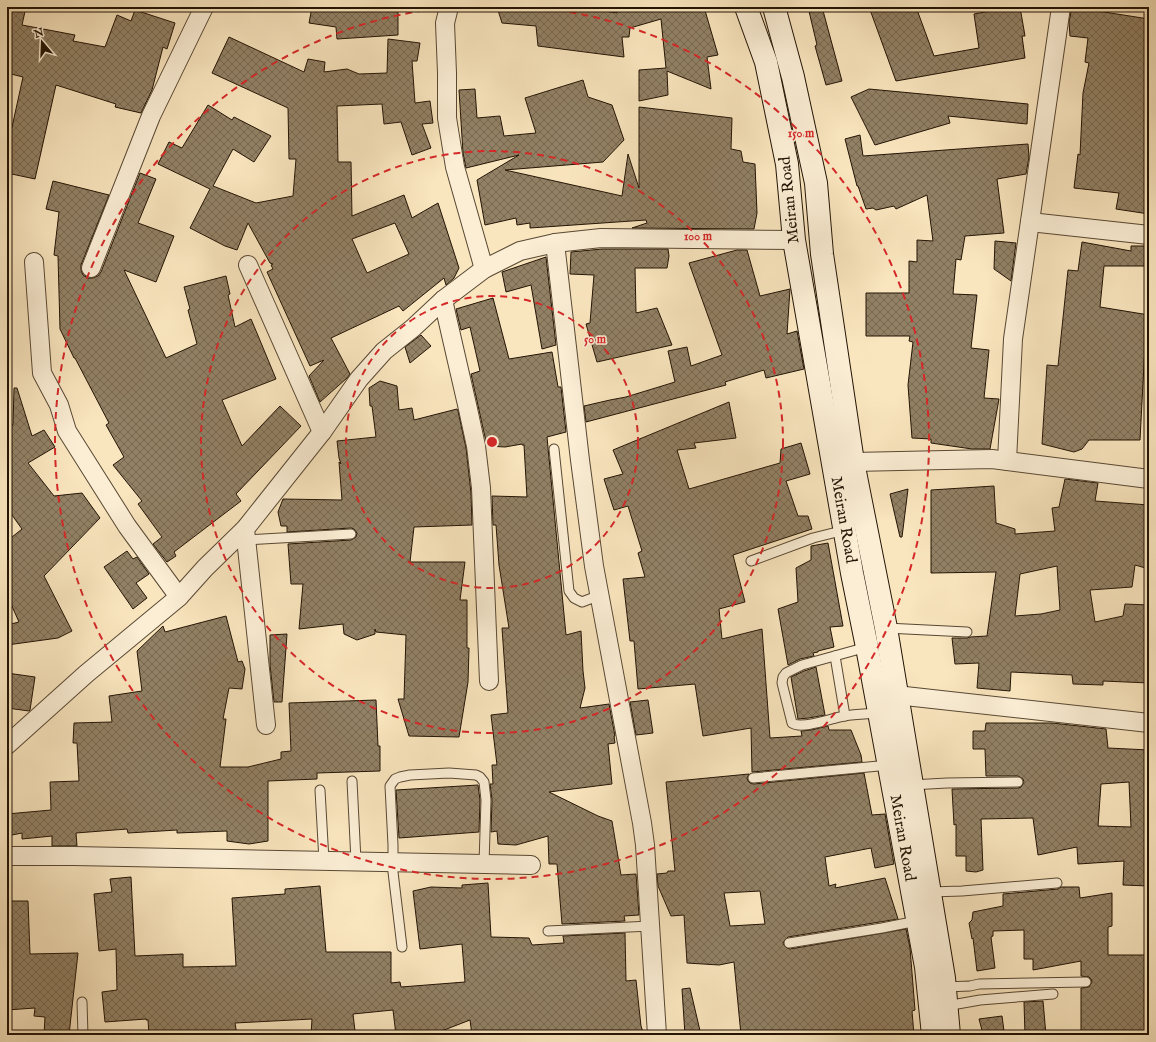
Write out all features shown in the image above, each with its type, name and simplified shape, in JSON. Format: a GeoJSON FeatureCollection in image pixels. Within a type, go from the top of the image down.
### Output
{"type":"FeatureCollection","features":[{"type":"Feature","properties":{"kind":"main road","name":"Meiran Road"},"geometry":{"type":"LineString","coordinates":[[746,7],[766,62],[788,164],[794,240],[852,573],[879,642],[896,695],[930,892],[946,996],[949,1035]]}},
{"type":"Feature","properties":{"kind":"main road","name":"Meiran Road"},"geometry":{"type":"LineString","coordinates":[[774,7],[793,77],[816,183],[822,254],[879,642],[879,713],[926,967],[933,1035]]}},
{"type":"Feature","properties":{"kind":"street"},"geometry":{"type":"LineString","coordinates":[[91,268],[151,116],[204,7]]}},
{"type":"Feature","properties":{"kind":"street"},"geometry":{"type":"LineString","coordinates":[[449,7],[445,23],[447,118],[455,167],[484,269]]}},
{"type":"Feature","properties":{"kind":"street"},"geometry":{"type":"LineString","coordinates":[[1007,461],[1013,339],[1061,7]]}},
{"type":"Feature","properties":{"kind":"street"},"geometry":{"type":"LineString","coordinates":[[1030,222],[1149,235]]}},
{"type":"Feature","properties":{"kind":"street"},"geometry":{"type":"LineString","coordinates":[[7,745],[86,674],[179,597],[205,568],[246,535],[359,379],[384,351],[413,328],[443,300],[484,269],[520,251],[555,243],[601,238],[794,240]]}},
{"type":"Feature","properties":{"kind":"street"},"geometry":{"type":"LineString","coordinates":[[555,243],[594,566],[645,845],[657,1035]]}},
{"type":"Feature","properties":{"kind":"street"},"geometry":{"type":"LineString","coordinates":[[34,262],[42,373],[58,405],[67,431],[127,526],[179,597]]}},
{"type":"Feature","properties":{"kind":"street"},"geometry":{"type":"LineString","coordinates":[[248,265],[322,432]]}},
{"type":"Feature","properties":{"kind":"street"},"geometry":{"type":"LineString","coordinates":[[443,300],[476,446],[481,488],[490,681]]}},
{"type":"Feature","properties":{"kind":"street"},"geometry":{"type":"LineString","coordinates":[[853,462],[992,459],[1149,479]]}},
{"type":"Feature","properties":{"kind":"street"},"geometry":{"type":"LineString","coordinates":[[246,535],[266,725]]}},
{"type":"Feature","properties":{"kind":"street"},"geometry":{"type":"LineString","coordinates":[[896,695],[1149,723]]}},
{"type":"Feature","properties":{"kind":"street"},"geometry":{"type":"LineString","coordinates":[[7,856],[80,856],[531,865]]}},
{"type":"Feature","properties":{"kind":"lane"},"geometry":{"type":"LineString","coordinates":[[554,449],[569,591],[574,598],[582,602],[600,595]]}},
{"type":"Feature","properties":{"kind":"lane"},"geometry":{"type":"LineString","coordinates":[[751,561],[814,538],[845,530]]}},
{"type":"Feature","properties":{"kind":"lane"},"geometry":{"type":"LineString","coordinates":[[246,535],[351,534]]}},
{"type":"Feature","properties":{"kind":"lane"},"geometry":{"type":"LineString","coordinates":[[879,713],[845,716],[796,726],[792,723],[782,683],[783,677],[786,673],[802,665],[879,642],[967,632]]}},
{"type":"Feature","properties":{"kind":"lane"},"geometry":{"type":"LineString","coordinates":[[835,656],[845,716]]}},
{"type":"Feature","properties":{"kind":"lane"},"geometry":{"type":"LineString","coordinates":[[753,778],[888,765]]}},
{"type":"Feature","properties":{"kind":"lane"},"geometry":{"type":"LineString","coordinates":[[402,947],[393,872],[394,862],[390,786],[395,779],[400,777],[449,773],[476,775],[480,777],[484,782],[486,800],[484,864]]}},
{"type":"Feature","properties":{"kind":"lane"},"geometry":{"type":"LineString","coordinates":[[352,781],[356,861]]}},
{"type":"Feature","properties":{"kind":"lane"},"geometry":{"type":"LineString","coordinates":[[911,785],[1018,782]]}},
{"type":"Feature","properties":{"kind":"lane"},"geometry":{"type":"LineString","coordinates":[[320,790],[324,861]]}},
{"type":"Feature","properties":{"kind":"lane"},"geometry":{"type":"LineString","coordinates":[[930,892],[962,891],[1058,883]]}},
{"type":"Feature","properties":{"kind":"lane"},"geometry":{"type":"LineString","coordinates":[[789,943],[917,921]]}},
{"type":"Feature","properties":{"kind":"lane"},"geometry":{"type":"LineString","coordinates":[[548,931],[650,926]]}},
{"type":"Feature","properties":{"kind":"lane"},"geometry":{"type":"LineString","coordinates":[[946,996],[979,984],[1086,982]]}},
{"type":"Feature","properties":{"kind":"lane"},"geometry":{"type":"LineString","coordinates":[[946,996],[980,1000],[1053,994]]}},
{"type":"Feature","properties":{"kind":"lane"},"geometry":{"type":"LineString","coordinates":[[82,1002],[83,1035]]}},
{"type":"Feature","properties":{"kind":"building"},"geometry":{"type":"Polygon","coordinates":[[[7,7],[26,7],[22,25],[75,35],[73,41],[105,47],[117,15],[131,21],[135,10],[175,23],[167,49],[163,47],[152,90],[141,113],[115,107],[116,104],[56,85],[35,179],[7,173],[7,150],[23,77],[7,73],[7,7]]]}},
{"type":"Feature","properties":{"kind":"building"},"geometry":{"type":"Polygon","coordinates":[[[312,7],[398,7],[398,35],[337,39],[336,27],[309,23],[312,7]]]}},
{"type":"Feature","properties":{"kind":"building"},"geometry":{"type":"Polygon","coordinates":[[[497,7],[580,7],[617,13],[616,7],[704,7],[718,55],[707,57],[711,89],[667,71],[668,95],[639,101],[639,70],[666,68],[661,19],[630,28],[629,37],[622,37],[624,57],[538,46],[536,26],[502,23],[497,7]]]}},
{"type":"Feature","properties":{"kind":"building"},"geometry":{"type":"Polygon","coordinates":[[[808,7],[822,7],[842,81],[826,85],[815,46],[817,45],[808,7]]]}},
{"type":"Feature","properties":{"kind":"building"},"geometry":{"type":"Polygon","coordinates":[[[869,7],[916,7],[934,56],[979,48],[974,14],[1012,7],[1020,7],[1025,36],[1022,36],[1025,58],[896,81],[869,7]]]}},
{"type":"Feature","properties":{"kind":"building"},"geometry":{"type":"Polygon","coordinates":[[[1072,7],[1149,19],[1149,214],[1116,209],[1119,193],[1074,188],[1078,154],[1080,155],[1083,93],[1089,63],[1085,62],[1088,38],[1070,36],[1069,22],[1072,7]]]}},
{"type":"Feature","properties":{"kind":"building"},"geometry":{"type":"Polygon","coordinates":[[[229,37],[304,72],[308,59],[325,62],[324,72],[347,69],[359,74],[387,73],[388,39],[420,43],[417,61],[412,61],[415,103],[430,101],[433,123],[422,124],[431,148],[412,155],[401,122],[384,124],[382,104],[337,106],[338,162],[351,162],[352,216],[404,195],[412,218],[438,203],[459,268],[454,278],[446,285],[444,278],[403,311],[399,306],[331,338],[350,374],[320,402],[309,376],[324,360],[310,366],[267,272],[273,269],[271,265],[273,264],[270,263],[248,223],[237,250],[225,246],[190,228],[210,189],[158,164],[169,142],[182,148],[208,105],[232,120],[234,117],[271,136],[254,162],[233,149],[213,186],[256,203],[293,196],[296,159],[289,159],[288,108],[212,73],[229,37]],[[395,223],[352,239],[367,273],[409,254],[395,223]]]}},
{"type":"Feature","properties":{"kind":"building"},"geometry":{"type":"Polygon","coordinates":[[[583,80],[588,97],[612,105],[624,140],[603,162],[505,170],[622,196],[628,154],[639,188],[639,107],[732,118],[731,149],[741,151],[743,162],[755,164],[757,213],[754,229],[632,228],[647,223],[646,220],[530,228],[530,223],[517,225],[516,218],[485,225],[477,180],[519,155],[466,168],[463,153],[459,90],[475,89],[477,118],[500,116],[504,136],[536,133],[525,98],[583,80]]]}},
{"type":"Feature","properties":{"kind":"building"},"geometry":{"type":"Polygon","coordinates":[[[869,89],[1028,104],[1027,124],[948,116],[950,123],[875,145],[851,97],[869,89]]]}},
{"type":"Feature","properties":{"kind":"building"},"geometry":{"type":"Polygon","coordinates":[[[860,135],[863,156],[1028,144],[1029,157],[1026,174],[997,179],[1004,233],[965,236],[961,260],[956,259],[953,294],[977,295],[971,348],[989,350],[984,398],[999,399],[990,449],[972,449],[931,443],[931,439],[912,438],[908,385],[913,342],[909,341],[910,336],[866,336],[866,293],[909,293],[909,261],[917,262],[917,240],[933,241],[927,195],[896,209],[894,206],[876,210],[873,208],[866,209],[857,186],[845,139],[860,135]]]}},
{"type":"Feature","properties":{"kind":"building"},"geometry":{"type":"Polygon","coordinates":[[[140,173],[156,179],[138,223],[174,236],[156,282],[124,270],[166,358],[197,344],[188,310],[190,309],[184,287],[226,276],[230,294],[228,295],[235,327],[251,319],[276,379],[222,400],[242,446],[280,406],[301,426],[236,494],[241,501],[174,552],[176,556],[167,562],[153,544],[162,537],[138,504],[142,501],[113,465],[124,457],[106,425],[109,423],[60,329],[58,256],[54,255],[59,212],[46,209],[53,181],[109,195],[81,265],[83,275],[88,278],[93,278],[98,276],[101,272],[140,173]]]}},
{"type":"Feature","properties":{"kind":"building"},"geometry":{"type":"Polygon","coordinates":[[[995,241],[1016,243],[1011,281],[994,269],[995,241]]]}},
{"type":"Feature","properties":{"kind":"building"},"geometry":{"type":"Polygon","coordinates":[[[1082,242],[1131,251],[1131,246],[1149,246],[1149,266],[1104,266],[1100,307],[1149,315],[1149,323],[1147,345],[1145,345],[1140,440],[1089,440],[1082,449],[1074,452],[1042,444],[1047,365],[1058,366],[1068,270],[1078,271],[1082,242]]]}},
{"type":"Feature","properties":{"kind":"building"},"geometry":{"type":"Polygon","coordinates":[[[602,249],[668,249],[669,256],[667,268],[635,268],[636,313],[657,308],[672,345],[597,362],[586,324],[590,323],[594,275],[570,274],[571,252],[602,249]]]}},
{"type":"Feature","properties":{"kind":"building"},"geometry":{"type":"Polygon","coordinates":[[[737,250],[747,250],[760,296],[790,289],[787,334],[797,331],[804,369],[766,378],[764,370],[725,382],[726,385],[586,422],[584,406],[626,397],[675,382],[668,351],[687,347],[691,366],[722,355],[689,263],[737,250]]]}},
{"type":"Feature","properties":{"kind":"building"},"geometry":{"type":"Polygon","coordinates":[[[546,257],[556,345],[542,349],[531,285],[506,292],[502,272],[546,257]]]}},
{"type":"Feature","properties":{"kind":"building"},"geometry":{"type":"Polygon","coordinates":[[[493,298],[509,359],[552,352],[558,387],[561,387],[566,432],[547,437],[566,635],[581,631],[585,688],[580,708],[609,704],[615,743],[608,744],[612,784],[549,792],[598,816],[612,821],[621,875],[636,874],[639,915],[624,916],[625,921],[562,924],[557,864],[549,864],[548,836],[516,845],[498,844],[497,831],[491,832],[492,800],[490,784],[493,784],[492,765],[497,765],[491,715],[508,713],[502,628],[509,628],[499,565],[496,525],[493,525],[492,496],[527,497],[524,445],[522,444],[505,447],[487,446],[471,374],[480,371],[470,327],[461,330],[456,309],[493,298]]]}},
{"type":"Feature","properties":{"kind":"building"},"geometry":{"type":"Polygon","coordinates":[[[421,335],[431,346],[410,363],[405,347],[421,335]]]}},
{"type":"Feature","properties":{"kind":"building"},"geometry":{"type":"Polygon","coordinates":[[[380,381],[397,386],[399,410],[412,408],[414,420],[457,409],[458,411],[466,448],[471,493],[472,525],[414,527],[410,562],[465,562],[460,600],[467,600],[467,648],[469,648],[468,682],[459,737],[409,736],[398,699],[404,699],[406,635],[376,632],[375,629],[375,634],[357,640],[344,634],[343,624],[299,629],[303,584],[291,584],[288,544],[351,540],[356,537],[357,533],[351,528],[287,532],[287,526],[281,526],[278,512],[283,499],[342,500],[339,462],[341,464],[337,441],[376,437],[372,406],[370,406],[369,388],[380,381]]]}},
{"type":"Feature","properties":{"kind":"building"},"geometry":{"type":"Polygon","coordinates":[[[14,388],[17,388],[32,436],[44,430],[55,447],[28,463],[54,496],[82,493],[100,518],[44,576],[72,631],[58,638],[7,645],[7,625],[19,622],[7,595],[7,541],[22,529],[7,508],[7,426],[13,425],[14,388]]]}},
{"type":"Feature","properties":{"kind":"building"},"geometry":{"type":"Polygon","coordinates":[[[729,402],[736,438],[694,443],[696,448],[677,450],[689,489],[780,463],[781,449],[801,443],[810,474],[786,481],[798,516],[808,516],[812,529],[733,555],[745,602],[719,609],[722,639],[762,629],[770,738],[802,736],[801,731],[828,726],[829,730],[851,730],[861,755],[862,762],[752,772],[751,728],[703,736],[695,684],[638,689],[634,641],[630,641],[623,579],[645,577],[638,553],[642,551],[628,506],[614,510],[604,479],[623,474],[613,450],[729,402]]]}},
{"type":"Feature","properties":{"kind":"building"},"geometry":{"type":"Polygon","coordinates":[[[1065,479],[1098,483],[1095,501],[1149,505],[1149,569],[1135,565],[1132,587],[1090,590],[1095,622],[1123,616],[1125,604],[1149,605],[1149,683],[1103,681],[1103,685],[1073,684],[1072,675],[1011,672],[1010,691],[977,688],[979,663],[955,664],[952,638],[987,636],[996,572],[931,573],[931,490],[994,486],[996,523],[1015,529],[1015,534],[1055,531],[1052,508],[1059,507],[1065,479]],[[1057,566],[1020,574],[1015,616],[1041,614],[1060,610],[1057,566]]]}},
{"type":"Feature","properties":{"kind":"building"},"geometry":{"type":"Polygon","coordinates":[[[908,489],[902,537],[900,537],[890,494],[908,489]]]}},
{"type":"Feature","properties":{"kind":"building"},"geometry":{"type":"Polygon","coordinates":[[[828,543],[843,626],[830,627],[834,647],[818,651],[813,653],[814,656],[800,659],[788,665],[778,609],[798,602],[796,568],[811,560],[811,546],[828,543]]]}},
{"type":"Feature","properties":{"kind":"building"},"geometry":{"type":"Polygon","coordinates":[[[127,551],[133,559],[137,557],[149,574],[136,583],[147,598],[133,609],[104,567],[127,551]]]}},
{"type":"Feature","properties":{"kind":"building"},"geometry":{"type":"Polygon","coordinates":[[[226,616],[238,662],[242,661],[245,669],[242,689],[229,688],[223,719],[226,719],[220,767],[248,767],[281,759],[281,752],[291,751],[289,703],[376,700],[378,746],[380,746],[380,771],[317,773],[317,779],[268,781],[268,841],[249,844],[227,841],[227,831],[177,833],[177,830],[128,833],[127,829],[76,833],[77,846],[52,846],[52,836],[22,839],[22,833],[7,836],[7,814],[51,810],[50,782],[79,781],[77,743],[73,743],[74,723],[112,722],[109,696],[142,691],[137,651],[163,626],[165,632],[226,616]]]}},
{"type":"Feature","properties":{"kind":"building"},"geometry":{"type":"Polygon","coordinates":[[[287,634],[282,702],[274,702],[270,665],[270,635],[287,634]]]}},
{"type":"Feature","properties":{"kind":"building"},"geometry":{"type":"Polygon","coordinates":[[[816,667],[825,715],[798,719],[791,677],[816,667]]]}},
{"type":"Feature","properties":{"kind":"building"},"geometry":{"type":"Polygon","coordinates":[[[7,673],[35,677],[29,711],[7,708],[7,673]]]}},
{"type":"Feature","properties":{"kind":"building"},"geometry":{"type":"Polygon","coordinates":[[[648,700],[653,733],[636,735],[630,702],[648,700]]]}},
{"type":"Feature","properties":{"kind":"building"},"geometry":{"type":"Polygon","coordinates":[[[986,723],[1052,723],[1106,729],[1108,748],[1149,750],[1149,886],[1123,885],[1124,861],[1078,864],[1077,847],[1038,855],[1033,818],[981,819],[983,870],[976,872],[966,871],[966,856],[956,856],[956,824],[954,825],[952,789],[1018,788],[1021,787],[1024,782],[1023,779],[1018,776],[986,776],[985,749],[973,749],[973,731],[985,731],[986,723]],[[1129,782],[1101,784],[1098,826],[1131,827],[1129,782]]]}},
{"type":"Feature","properties":{"kind":"building"},"geometry":{"type":"Polygon","coordinates":[[[864,773],[872,815],[885,814],[894,864],[875,868],[871,848],[825,857],[829,886],[836,884],[835,888],[885,878],[898,919],[788,937],[783,944],[790,949],[906,929],[910,948],[915,1010],[912,1011],[914,1035],[741,1035],[734,962],[719,965],[687,963],[684,915],[671,916],[658,886],[657,874],[675,871],[666,782],[749,774],[747,778],[748,781],[754,784],[864,773]],[[760,891],[724,893],[730,926],[765,924],[760,891]]]}},
{"type":"Feature","properties":{"kind":"building"},"geometry":{"type":"Polygon","coordinates":[[[478,785],[480,800],[479,832],[399,838],[396,790],[478,785]]]}},
{"type":"Feature","properties":{"kind":"building"},"geometry":{"type":"Polygon","coordinates":[[[131,877],[135,956],[183,954],[183,967],[236,966],[232,898],[285,894],[285,889],[320,886],[326,952],[391,952],[391,983],[400,982],[401,987],[465,982],[462,944],[420,949],[413,891],[431,887],[462,888],[462,885],[488,883],[491,937],[529,938],[532,945],[564,943],[563,936],[625,933],[626,981],[636,980],[641,1026],[644,1035],[535,1035],[535,1033],[504,1033],[504,1035],[472,1035],[470,1020],[439,1032],[439,1035],[396,1035],[393,1010],[353,1014],[355,1031],[335,1032],[336,1035],[311,1035],[312,1019],[235,1023],[237,1035],[149,1035],[148,1020],[146,1019],[105,1022],[102,992],[117,990],[116,949],[99,951],[94,894],[112,892],[110,879],[131,877]]]}},
{"type":"Feature","properties":{"kind":"building"},"geometry":{"type":"Polygon","coordinates":[[[1061,887],[1079,887],[1080,898],[1112,893],[1112,926],[1108,927],[1108,955],[1149,955],[1149,1035],[1081,1035],[1081,988],[1089,987],[1092,982],[1091,979],[1089,977],[1081,976],[1081,961],[1033,970],[1033,959],[1024,959],[1024,930],[993,931],[993,936],[991,937],[995,968],[977,971],[973,938],[972,939],[969,923],[972,920],[973,912],[1003,906],[1003,894],[1058,889],[1061,887]]]}},
{"type":"Feature","properties":{"kind":"building"},"geometry":{"type":"Polygon","coordinates":[[[7,901],[28,901],[30,954],[78,953],[69,1035],[44,1035],[45,1017],[34,1016],[35,1008],[7,1010],[7,901]]]}},
{"type":"Feature","properties":{"kind":"building"},"geometry":{"type":"Polygon","coordinates":[[[690,988],[701,1035],[685,1035],[682,989],[690,988]]]}},
{"type":"Feature","properties":{"kind":"building"},"geometry":{"type":"Polygon","coordinates":[[[1043,1001],[1046,1035],[1025,1035],[1024,1002],[1043,1001]]]}},
{"type":"Feature","properties":{"kind":"building"},"geometry":{"type":"Polygon","coordinates":[[[1002,1016],[1004,1031],[983,1034],[979,1019],[1002,1016]]]}}]}
